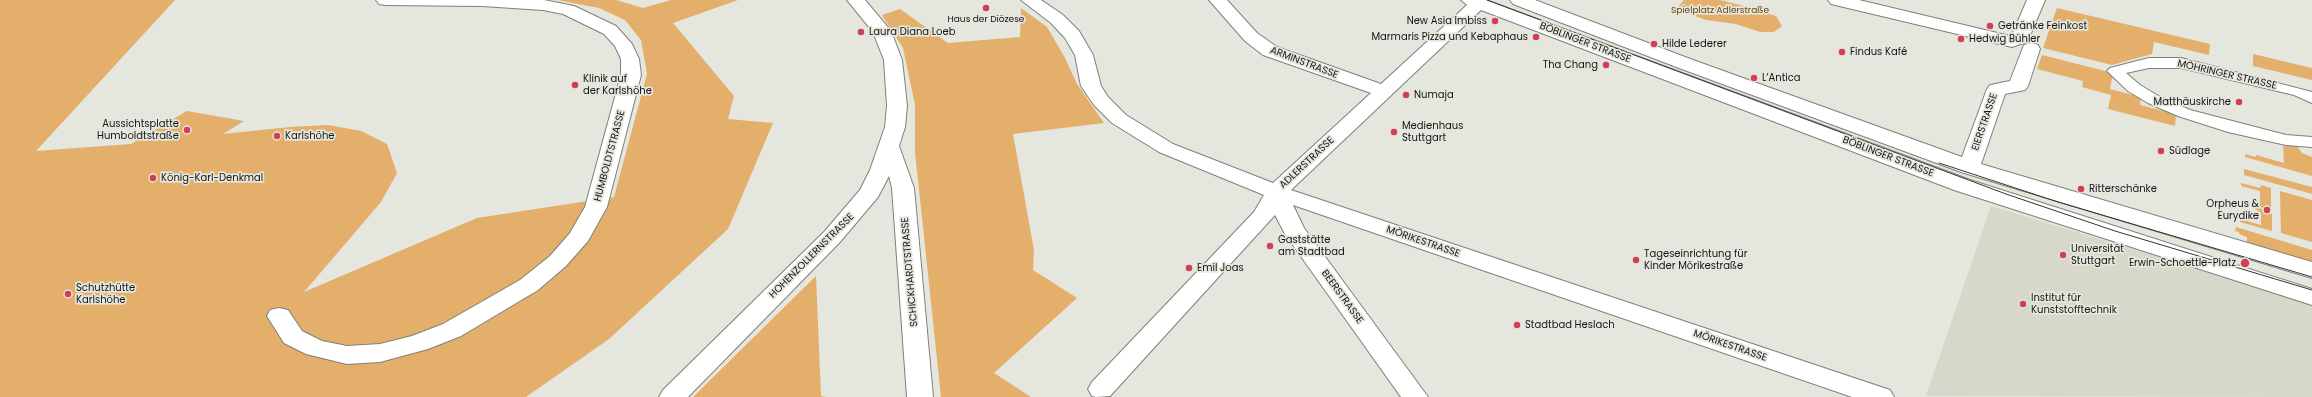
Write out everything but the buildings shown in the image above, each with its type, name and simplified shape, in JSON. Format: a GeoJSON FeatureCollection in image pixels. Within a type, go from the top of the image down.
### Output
{"type":"FeatureCollection","features":[{"type":"Feature","properties":{"kind":"street","name":"HUMBOLDTSTRASSE"},"geometry":{"type":"LineString","coordinates":[[279,316],[293,337],[315,348],[347,355],[380,352],[419,343],[452,330],[494,307],[528,285],[558,261],[580,236],[596,207],[631,75],[630,59],[623,44],[610,30],[590,19],[568,10],[543,5],[482,1],[385,0]]}},
{"type":"Feature","properties":{"kind":"street","name":"HOHENZOLLERNSTRASSE"},"geometry":{"type":"LineString","coordinates":[[672,397],[852,215],[870,192],[890,148],[897,106],[892,60],[882,31],[856,0]]}},
{"type":"Feature","properties":{"kind":"street","name":"MÖRIKESTRASSE"},"geometry":{"type":"LineString","coordinates":[[1030,0],[1057,19],[1073,35],[1084,55],[1091,86],[1101,101],[1119,120],[1166,148],[1276,192],[1881,397]]}},
{"type":"Feature","properties":{"kind":"street","name":"ARMINSTRASSE"},"geometry":{"type":"LineString","coordinates":[[1218,0],[1261,46],[1296,62],[1384,91]]}},
{"type":"Feature","properties":{"kind":"street","name":"BÖBLINGER STRASSE"},"geometry":{"type":"LineString","coordinates":[[1519,0],[1678,62],[1969,167],[2312,270]]}},
{"type":"Feature","properties":{"kind":"street"},"geometry":{"type":"LineString","coordinates":[[1837,0],[2012,42],[2020,38],[2036,0]]}},
{"type":"Feature","properties":{"kind":"street","name":"ADLERSTRASSE"},"geometry":{"type":"LineString","coordinates":[[1101,389],[1264,215],[1276,192],[1384,91],[1474,2]]}},
{"type":"Feature","properties":{"kind":"street","name":"BÖBLINGER STRASSE"},"geometry":{"type":"LineString","coordinates":[[1474,2],[1962,185],[2114,235],[2312,297]]}},
{"type":"Feature","properties":{"kind":"street","name":"EIERSTRASSE"},"geometry":{"type":"LineString","coordinates":[[1969,167],[1997,89],[2018,86],[2031,49]]}},
{"type":"Feature","properties":{"kind":"street","name":"MÖHRINGER STRASSE"},"geometry":{"type":"LineString","coordinates":[[2312,98],[2300,92],[2181,63],[2149,63],[2115,71],[2134,88],[2154,100],[2233,136],[2312,142]]}},
{"type":"Feature","properties":{"kind":"street","name":"SCHICKHARDTSTRASSE"},"geometry":{"type":"LineString","coordinates":[[890,148],[903,188],[920,397]]}},
{"type":"Feature","properties":{"kind":"street","name":"BEERSTRASSE"},"geometry":{"type":"LineString","coordinates":[[1276,192],[1293,229],[1415,397]]}},
{"type":"Feature","properties":{"kind":"shaded area","name":"Universität Stuttgart"},"geometry":{"type":"Polygon","coordinates":[[[1991,206],[2312,304],[2312,397],[1926,396],[1991,206]]]}},
{"type":"Feature","properties":{"kind":"green space"},"geometry":{"type":"Polygon","coordinates":[[[0,0],[175,0],[36,151],[131,144],[187,111],[244,121],[223,134],[290,127],[328,125],[361,131],[387,144],[397,173],[381,202],[304,292],[477,218],[614,197],[647,74],[641,40],[625,20],[599,8],[557,0],[616,0],[643,8],[671,0],[738,0],[673,23],[734,96],[728,119],[773,123],[728,229],[609,339],[526,397],[0,397],[0,0]]]}},
{"type":"Feature","properties":{"kind":"green space","name":"Spielplatz Adlerstraße"},"geometry":{"type":"Polygon","coordinates":[[[1684,0],[1720,0],[1740,5],[1776,16],[1782,26],[1774,32],[1760,32],[1736,24],[1706,20],[1676,9],[1684,0]]]}},
{"type":"Feature","properties":{"kind":"green space"},"geometry":{"type":"Polygon","coordinates":[[[1021,8],[1047,27],[1064,56],[1077,84],[1104,123],[1013,134],[1034,250],[1033,270],[1077,298],[994,373],[1031,397],[941,397],[915,152],[915,105],[903,48],[882,15],[900,9],[948,43],[1020,37],[1021,8]]]}},
{"type":"Feature","properties":{"kind":"green space"},"geometry":{"type":"Polygon","coordinates":[[[2057,8],[2210,44],[2209,55],[2154,42],[2152,54],[2112,65],[2043,48],[2057,8]]]}},
{"type":"Feature","properties":{"kind":"green space"},"geometry":{"type":"Polygon","coordinates":[[[2253,54],[2312,68],[2312,80],[2253,66],[2253,54]]]}},
{"type":"Feature","properties":{"kind":"green space"},"geometry":{"type":"Polygon","coordinates":[[[2042,55],[2113,73],[2110,89],[2141,97],[2140,105],[2176,114],[2175,126],[2108,109],[2111,95],[2082,87],[2083,81],[2037,69],[2042,55]]]}},
{"type":"Feature","properties":{"kind":"green space"},"geometry":{"type":"Polygon","coordinates":[[[2283,142],[2297,146],[2302,153],[2312,157],[2312,176],[2245,157],[2245,154],[2256,157],[2256,155],[2284,163],[2283,142]]]}},
{"type":"Feature","properties":{"kind":"green space"},"geometry":{"type":"Polygon","coordinates":[[[2244,169],[2312,187],[2312,194],[2244,175],[2244,169]]]}},
{"type":"Feature","properties":{"kind":"green space"},"geometry":{"type":"Polygon","coordinates":[[[2241,183],[2260,188],[2261,185],[2271,188],[2271,208],[2258,207],[2272,214],[2272,231],[2240,222],[2240,219],[2261,225],[2261,213],[2249,205],[2260,203],[2260,191],[2241,186],[2241,183]]]}},
{"type":"Feature","properties":{"kind":"green space"},"geometry":{"type":"Polygon","coordinates":[[[2280,191],[2312,200],[2312,242],[2281,233],[2280,191]]]}},
{"type":"Feature","properties":{"kind":"green space"},"geometry":{"type":"Polygon","coordinates":[[[2236,227],[2312,250],[2312,264],[2247,245],[2247,237],[2235,231],[2236,227]]]}},
{"type":"Feature","properties":{"kind":"green space"},"geometry":{"type":"Polygon","coordinates":[[[816,276],[821,396],[826,397],[693,397],[816,276]]]}},
{"type":"Feature","properties":{"kind":"tram line"},"geometry":{"type":"LineString","coordinates":[[1487,0],[2006,194],[2115,231],[2312,290]]}},
{"type":"Feature","properties":{"kind":"tram line"},"geometry":{"type":"LineString","coordinates":[[1939,163],[2058,202],[2312,277]]}},
{"type":"Feature","properties":{"kind":"place","name":"Haus der Diözese"},"geometry":{"type":"Point","coordinates":[986,8]}},
{"type":"Feature","properties":{"kind":"place","name":"New Asia Imbiss"},"geometry":{"type":"Point","coordinates":[1495,21]}},
{"type":"Feature","properties":{"kind":"place","name":"Getränke Feinkost"},"geometry":{"type":"Point","coordinates":[1990,26]}},
{"type":"Feature","properties":{"kind":"place","name":"Laura Diana Loeb"},"geometry":{"type":"Point","coordinates":[861,32]}},
{"type":"Feature","properties":{"kind":"place","name":"Marmaris Pizza und Kebaphaus"},"geometry":{"type":"Point","coordinates":[1536,37]}},
{"type":"Feature","properties":{"kind":"place","name":"Hedwig Bühler"},"geometry":{"type":"Point","coordinates":[1961,39]}},
{"type":"Feature","properties":{"kind":"place","name":"Hilde Lederer"},"geometry":{"type":"Point","coordinates":[1654,44]}},
{"type":"Feature","properties":{"kind":"place","name":"Findus Kafé"},"geometry":{"type":"Point","coordinates":[1842,52]}},
{"type":"Feature","properties":{"kind":"place","name":"Tha Chang"},"geometry":{"type":"Point","coordinates":[1606,65]}},
{"type":"Feature","properties":{"kind":"place","name":"L‘Antica"},"geometry":{"type":"Point","coordinates":[1754,78]}},
{"type":"Feature","properties":{"kind":"place","name":"Klinik auf der Karlshöhe"},"geometry":{"type":"Point","coordinates":[575,85]}},
{"type":"Feature","properties":{"kind":"place","name":"Numaja"},"geometry":{"type":"Point","coordinates":[1406,95]}},
{"type":"Feature","properties":{"kind":"place","name":"Matthäuskirche"},"geometry":{"type":"Point","coordinates":[2239,102]}},
{"type":"Feature","properties":{"kind":"place","name":"Aussichtsplatte Humboldtstraße"},"geometry":{"type":"Point","coordinates":[187,130]}},
{"type":"Feature","properties":{"kind":"place","name":"Medienhaus Stuttgart"},"geometry":{"type":"Point","coordinates":[1394,132]}},
{"type":"Feature","properties":{"kind":"place","name":"Karlshöhe"},"geometry":{"type":"Point","coordinates":[277,136]}},
{"type":"Feature","properties":{"kind":"place","name":"Südlage"},"geometry":{"type":"Point","coordinates":[2161,151]}},
{"type":"Feature","properties":{"kind":"place","name":"König-Karl-Denkmal"},"geometry":{"type":"Point","coordinates":[153,178]}},
{"type":"Feature","properties":{"kind":"place","name":"Ritterschänke"},"geometry":{"type":"Point","coordinates":[2081,189]}},
{"type":"Feature","properties":{"kind":"place","name":"Orpheus & Eurydike"},"geometry":{"type":"Point","coordinates":[2267,210]}},
{"type":"Feature","properties":{"kind":"place","name":"Gaststätte am Stadtbad"},"geometry":{"type":"Point","coordinates":[1270,246]}},
{"type":"Feature","properties":{"kind":"place","name":"Universität Stuttgart"},"geometry":{"type":"Point","coordinates":[2063,255]}},
{"type":"Feature","properties":{"kind":"place","name":"Tageseinrichtung für Kinder Mörikestraße"},"geometry":{"type":"Point","coordinates":[1636,260]}},
{"type":"Feature","properties":{"kind":"place","name":"Erwin-Schoettle-Platz"},"geometry":{"type":"Point","coordinates":[2245,263]}},
{"type":"Feature","properties":{"kind":"place","name":"Emil Joas"},"geometry":{"type":"Point","coordinates":[1189,268]}},
{"type":"Feature","properties":{"kind":"place","name":"Schutzhütte Karlshöhe"},"geometry":{"type":"Point","coordinates":[68,294]}},
{"type":"Feature","properties":{"kind":"place","name":"Institut für Kunststofftechnik"},"geometry":{"type":"Point","coordinates":[2023,304]}},
{"type":"Feature","properties":{"kind":"place","name":"Stadtbad Heslach"},"geometry":{"type":"Point","coordinates":[1517,325]}}]}
